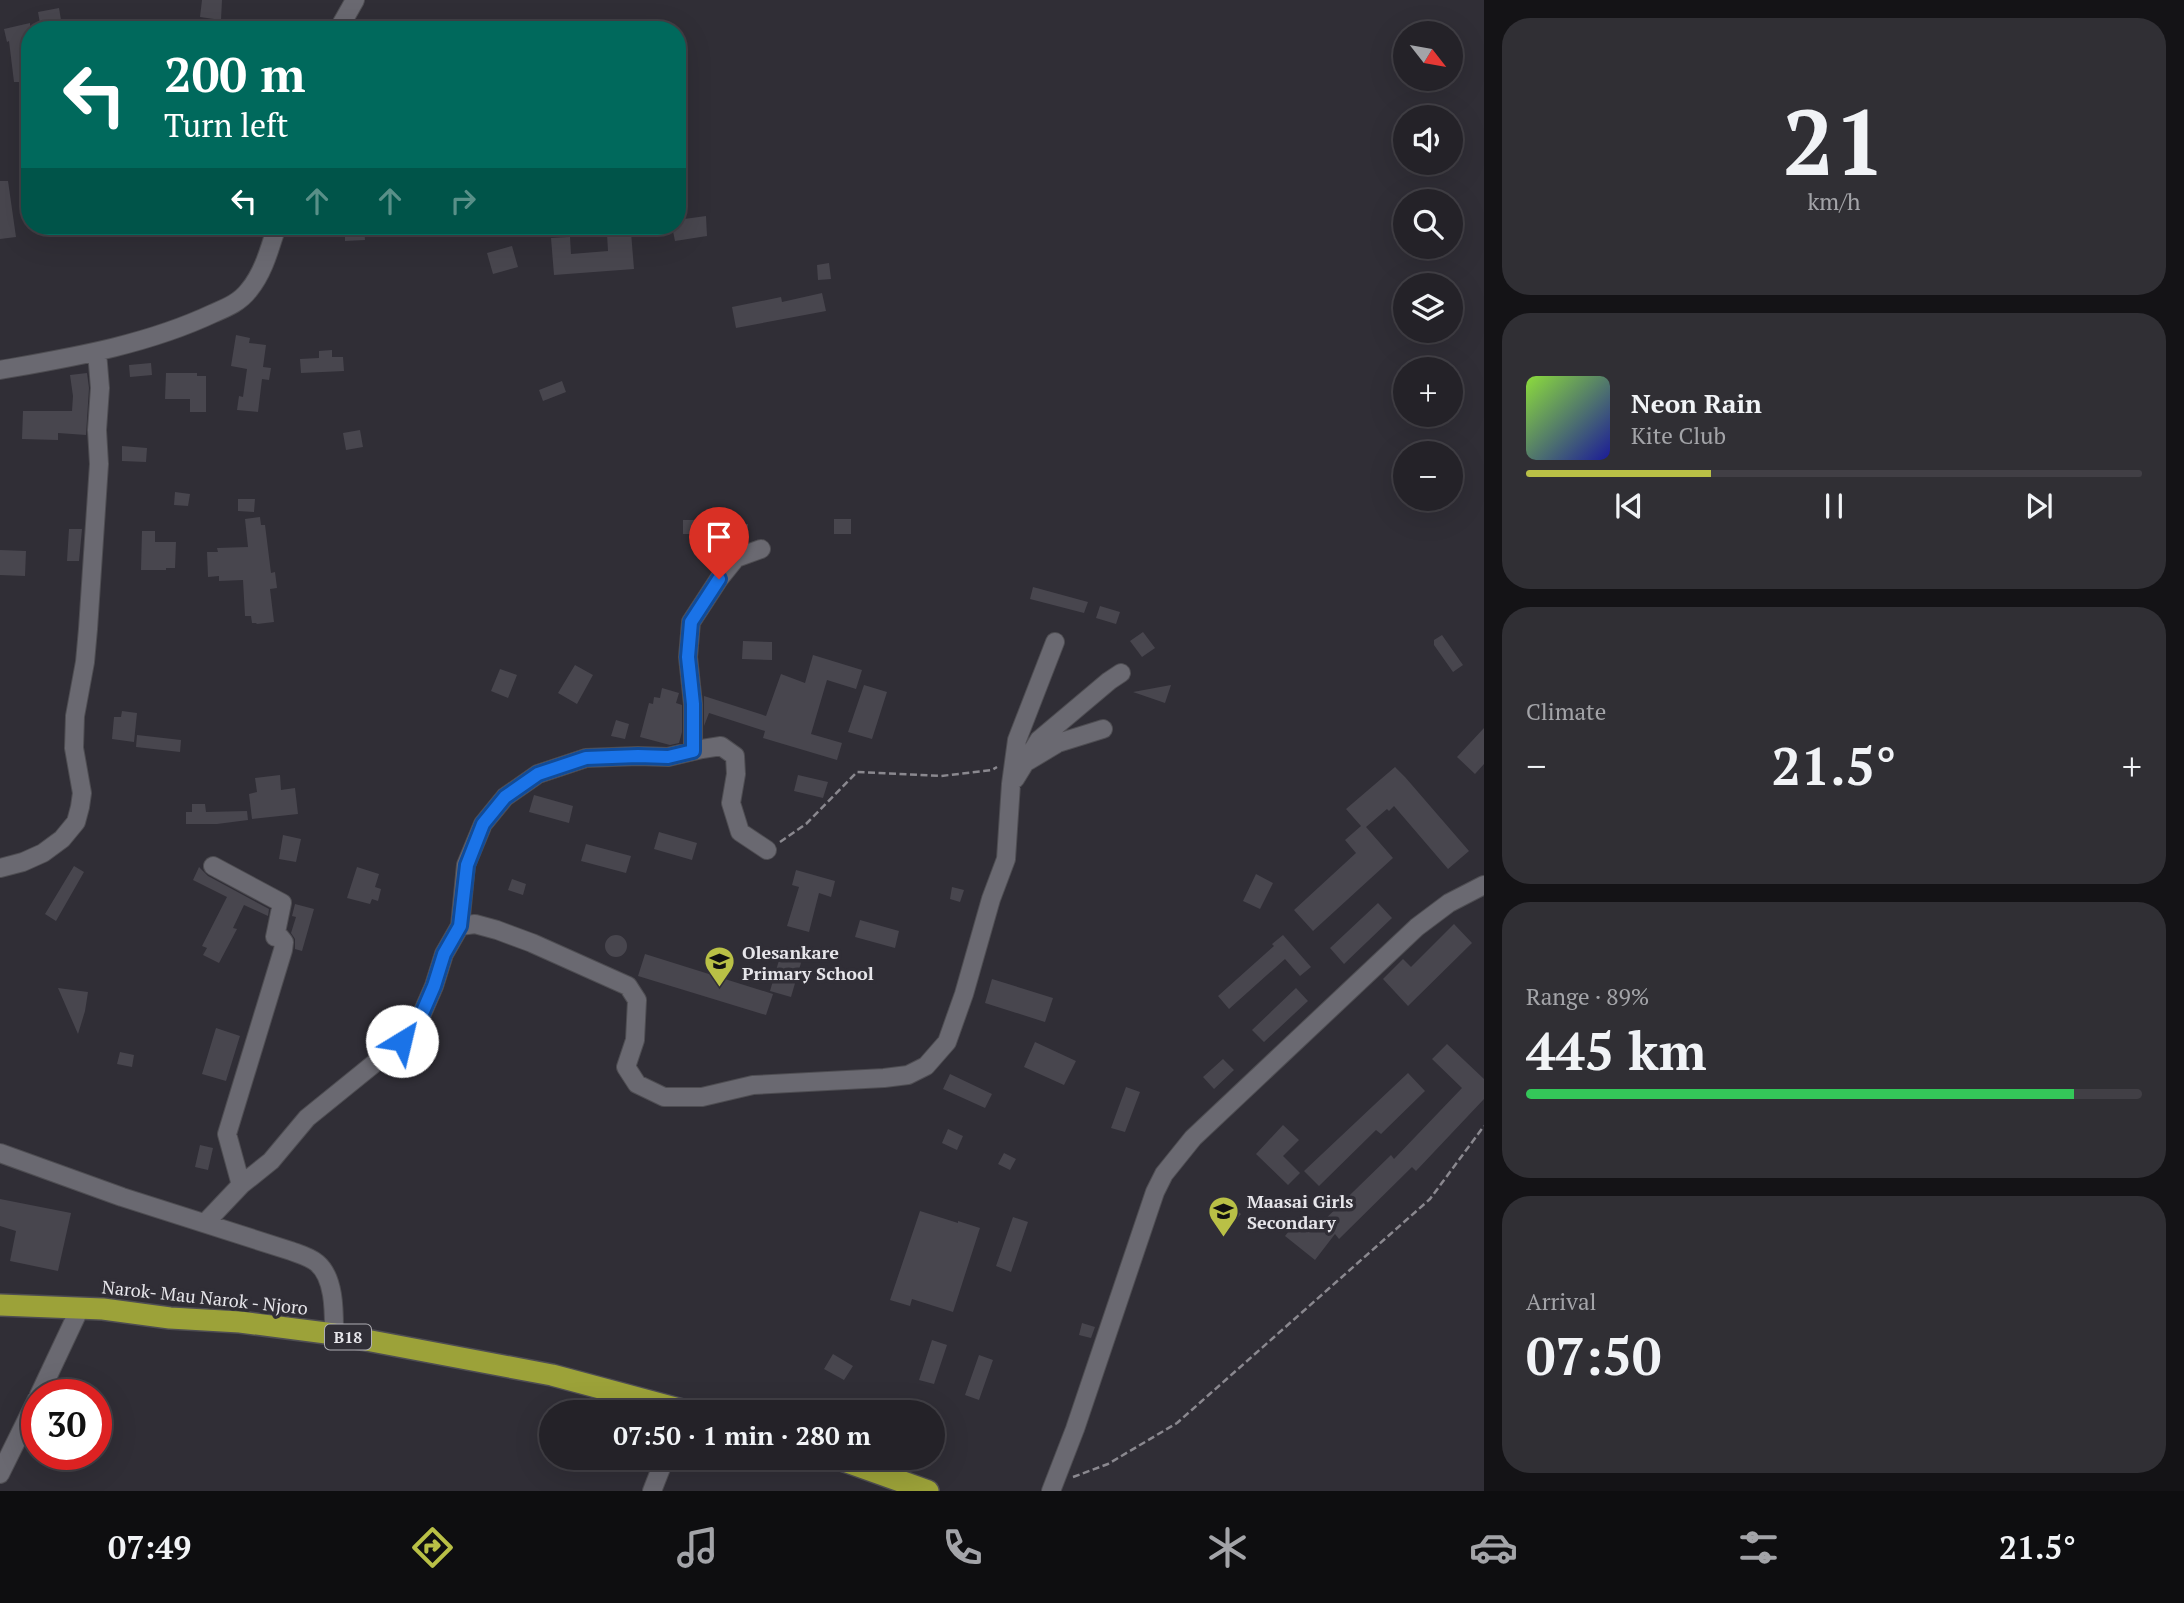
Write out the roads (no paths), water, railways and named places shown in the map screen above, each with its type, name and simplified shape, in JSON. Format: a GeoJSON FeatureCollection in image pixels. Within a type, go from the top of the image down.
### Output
{"type":"FeatureCollection","features":[{"type":"Feature","properties":{"kind":"highway","name":"Narok- Mau Narok - Njoro"},"geometry":{"type":"LineString","coordinates":[[0,1305],[103,1309],[334,1334],[552,1375],[648,1400]]}},
{"type":"Feature","properties":{"kind":"highway"},"geometry":{"type":"LineString","coordinates":[[869,1470],[928,1491]]}},
{"type":"Feature","properties":{"kind":"street"},"geometry":{"type":"LineString","coordinates":[[343,21],[355,0]]}},
{"type":"Feature","properties":{"kind":"street"},"geometry":{"type":"LineString","coordinates":[[0,370],[97,352],[196,322],[239,301],[259,276],[275,235]]}},
{"type":"Feature","properties":{"kind":"street"},"geometry":{"type":"LineString","coordinates":[[0,868],[43,853],[62,839],[76,822],[80,807],[82,793],[74,748],[75,716],[85,662],[99,464],[97,430],[100,388],[97,352]]}},
{"type":"Feature","properties":{"kind":"street"},"geometry":{"type":"LineString","coordinates":[[693,751],[693,704],[688,657],[691,622],[736,558],[761,549]]}},
{"type":"Feature","properties":{"kind":"street"},"geometry":{"type":"LineString","coordinates":[[1020,761],[1017,740],[1055,642]]}},
{"type":"Feature","properties":{"kind":"street"},"geometry":{"type":"LineString","coordinates":[[460,926],[475,924],[497,930],[628,986],[637,1000],[635,1040],[626,1067],[637,1084],[664,1097],[702,1097],[753,1086],[851,1081],[908,1074],[926,1066],[947,1042],[1006,859],[1011,784],[1020,761],[1039,740],[1121,673]]}},
{"type":"Feature","properties":{"kind":"street"},"geometry":{"type":"LineString","coordinates":[[1020,761],[1058,743],[1103,729]]}},
{"type":"Feature","properties":{"kind":"street"},"geometry":{"type":"LineString","coordinates":[[205,1223],[241,1185],[271,1161],[307,1118],[402,1041],[421,1016],[444,954],[460,926],[467,865],[483,824],[505,797],[538,774],[586,758],[668,757],[721,746],[735,757],[736,774],[731,803],[740,832],[767,850]]}},
{"type":"Feature","properties":{"kind":"street"},"geometry":{"type":"LineString","coordinates":[[213,866],[282,902],[275,937],[280,937],[284,942],[283,950],[227,1135],[241,1185]]}},
{"type":"Feature","properties":{"kind":"street"},"geometry":{"type":"LineString","coordinates":[[1052,1488],[1087,1394],[1147,1215],[1164,1174],[1193,1138],[1417,927],[1449,903],[1484,885]]}},
{"type":"Feature","properties":{"kind":"street"},"geometry":{"type":"LineString","coordinates":[[0,1153],[291,1251],[315,1262],[325,1273],[331,1294],[334,1334]]}},
{"type":"Feature","properties":{"kind":"street"},"geometry":{"type":"LineString","coordinates":[[46,1379],[80,1308]]}},
{"type":"Feature","properties":{"kind":"street"},"geometry":{"type":"LineString","coordinates":[[0,1474],[21,1431]]}},
{"type":"Feature","properties":{"kind":"street"},"geometry":{"type":"LineString","coordinates":[[652,1491],[660,1470]]}},
{"type":"Feature","properties":{"kind":"place","name":"Olesankare Primary School"},"geometry":{"type":"Point","coordinates":[719,989]}},
{"type":"Feature","properties":{"kind":"place","name":"Maasai Girls Secondary"},"geometry":{"type":"Point","coordinates":[1224,1238]}}]}
